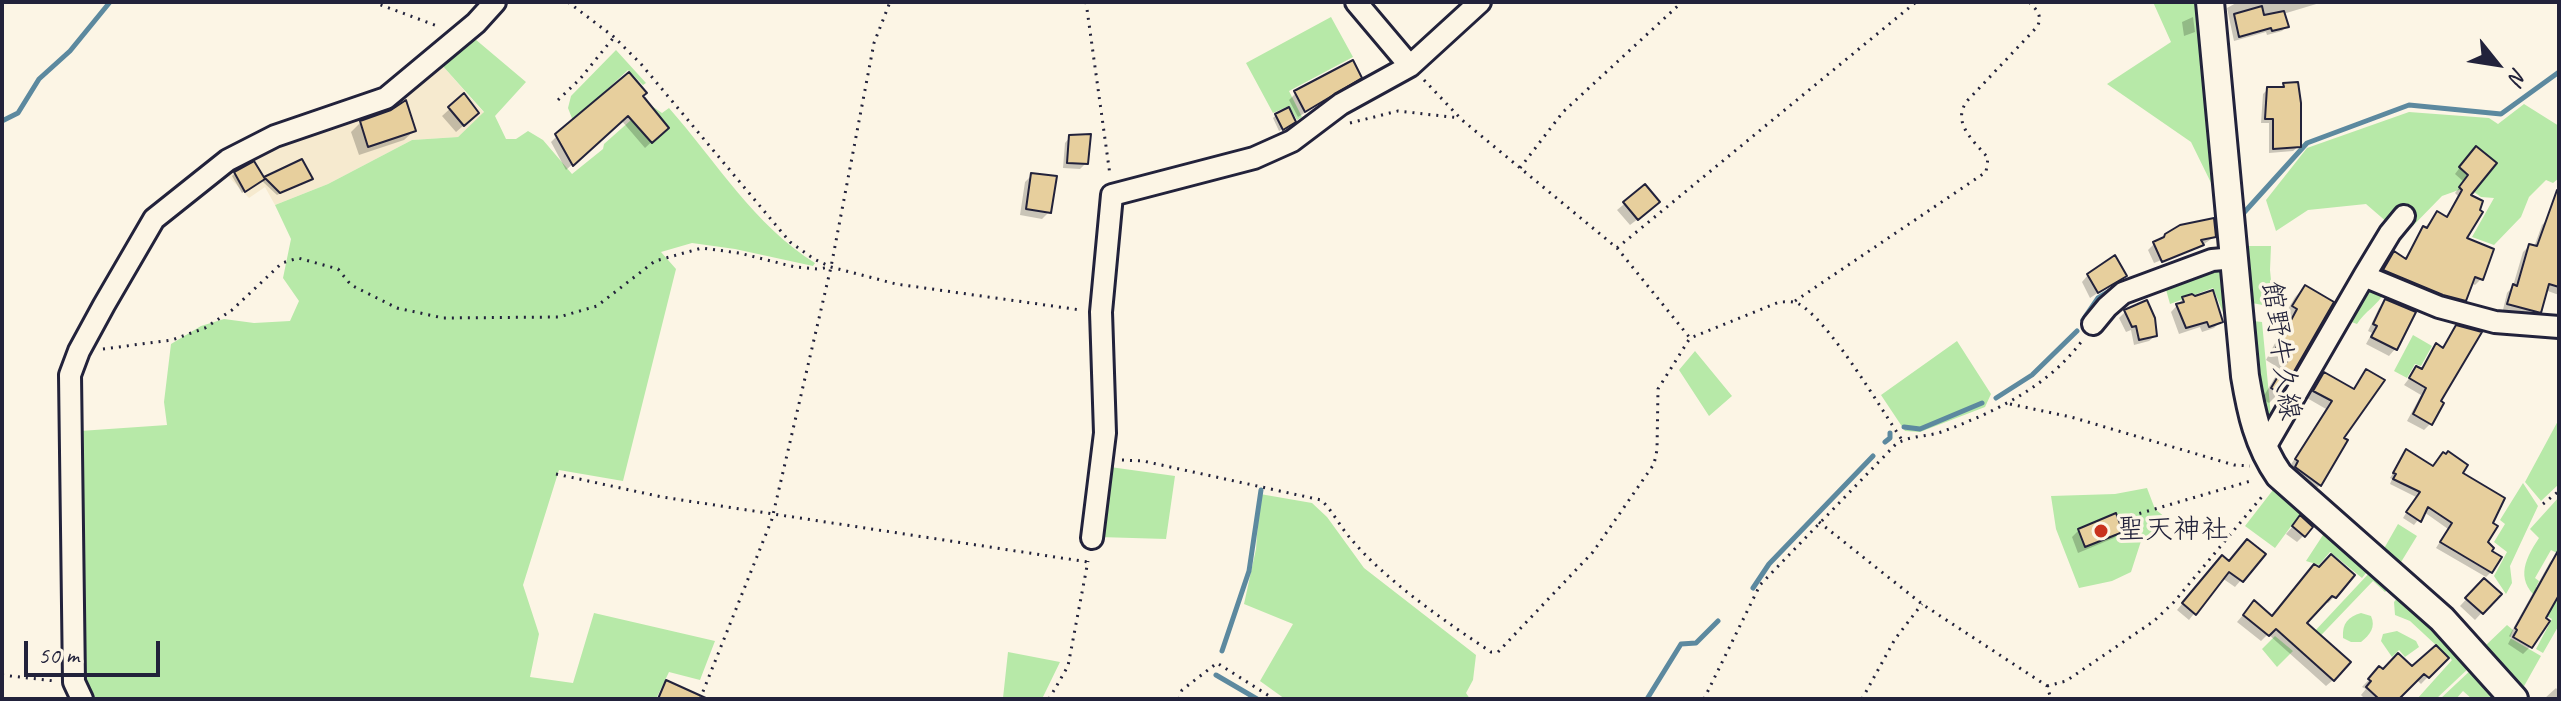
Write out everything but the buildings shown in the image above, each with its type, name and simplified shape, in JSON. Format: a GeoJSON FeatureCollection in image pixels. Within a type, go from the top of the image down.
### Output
{"type":"FeatureCollection","features":[{"type":"Feature","properties":{"kind":"main road","name":"館野牛久線"},"geometry":{"type":"LineString","coordinates":[[2210,2],[2251,415],[2273,466],[2442,619],[2514,699]]}},
{"type":"Feature","properties":{"kind":"street"},"geometry":{"type":"LineString","coordinates":[[78,690],[70,375],[79,351],[154,219],[228,160],[275,136],[386,98],[476,23],[495,2]]}},
{"type":"Feature","properties":{"kind":"street"},"geometry":{"type":"LineString","coordinates":[[1356,2],[1410,66]]}},
{"type":"Feature","properties":{"kind":"street"},"geometry":{"type":"LineString","coordinates":[[1092,538],[1105,433],[1101,312],[1112,195],[1254,158],[1292,141],[1341,104],[1410,66],[1480,2]]}},
{"type":"Feature","properties":{"kind":"street"},"geometry":{"type":"LineString","coordinates":[[2273,466],[2364,276],[2404,216]]}},
{"type":"Feature","properties":{"kind":"street"},"geometry":{"type":"LineString","coordinates":[[2093,324],[2123,293],[2212,260],[2235,258]]}},
{"type":"Feature","properties":{"kind":"street"},"geometry":{"type":"LineString","coordinates":[[2364,276],[2439,307],[2495,322],[2559,327]]}},
{"type":"Feature","properties":{"kind":"path"},"geometry":{"type":"LineString","coordinates":[[373,2],[437,26],[456,38]]}},
{"type":"Feature","properties":{"kind":"path"},"geometry":{"type":"LineString","coordinates":[[568,2],[614,37],[666,92],[738,183],[790,242],[814,259],[831,267],[896,284],[1101,312]]}},
{"type":"Feature","properties":{"kind":"path"},"geometry":{"type":"LineString","coordinates":[[700,699],[774,513],[831,267],[874,43],[890,2]]}},
{"type":"Feature","properties":{"kind":"path"},"geometry":{"type":"LineString","coordinates":[[1086,2],[1112,195]]}},
{"type":"Feature","properties":{"kind":"path"},"geometry":{"type":"LineString","coordinates":[[1520,168],[1563,112],[1682,2]]}},
{"type":"Feature","properties":{"kind":"path"},"geometry":{"type":"LineString","coordinates":[[1617,248],[1916,2]]}},
{"type":"Feature","properties":{"kind":"path"},"geometry":{"type":"LineString","coordinates":[[1794,302],[1986,172],[1988,158],[1962,124],[1960,113],[1968,100],[2037,27],[2039,15],[2029,2]]}},
{"type":"Feature","properties":{"kind":"path"},"geometry":{"type":"LineString","coordinates":[[558,100],[580,79],[614,37]]}},
{"type":"Feature","properties":{"kind":"path"},"geometry":{"type":"LineString","coordinates":[[1410,66],[1460,118],[1617,248],[1690,338]]}},
{"type":"Feature","properties":{"kind":"path"},"geometry":{"type":"LineString","coordinates":[[1347,124],[1398,111],[1460,118]]}},
{"type":"Feature","properties":{"kind":"path"},"geometry":{"type":"LineString","coordinates":[[79,351],[172,340],[205,328],[232,310],[282,263],[298,258],[338,269],[351,285],[397,308],[443,318],[559,317],[597,306],[655,261],[702,248],[739,253],[795,267],[831,267]]}},
{"type":"Feature","properties":{"kind":"path"},"geometry":{"type":"LineString","coordinates":[[1102,458],[1143,461],[1321,500],[1350,539],[1375,563],[1445,622],[1491,652],[1498,652],[1593,552],[1654,464],[1658,389],[1690,338],[1779,302],[1794,302],[1809,312],[1833,339],[1902,440]]}},
{"type":"Feature","properties":{"kind":"path"},"geometry":{"type":"LineString","coordinates":[[1704,699],[1760,585],[1902,440],[1941,433],[2010,404],[2076,348],[2093,324]]}},
{"type":"Feature","properties":{"kind":"path"},"geometry":{"type":"LineString","coordinates":[[2010,404],[2071,417],[2234,465],[2273,466]]}},
{"type":"Feature","properties":{"kind":"path"},"geometry":{"type":"LineString","coordinates":[[2124,518],[2273,466]]}},
{"type":"Feature","properties":{"kind":"path"},"geometry":{"type":"LineString","coordinates":[[2047,686],[2066,681],[2154,621],[2174,602],[2273,466]]}},
{"type":"Feature","properties":{"kind":"path"},"geometry":{"type":"LineString","coordinates":[[556,474],[662,497],[1088,562]]}},
{"type":"Feature","properties":{"kind":"path"},"geometry":{"type":"LineString","coordinates":[[2543,504],[2559,491]]}},
{"type":"Feature","properties":{"kind":"path"},"geometry":{"type":"LineString","coordinates":[[1819,522],[1922,604],[2047,686],[2051,699]]}},
{"type":"Feature","properties":{"kind":"path"},"geometry":{"type":"LineString","coordinates":[[1049,699],[1068,666],[1092,538]]}},
{"type":"Feature","properties":{"kind":"path"},"geometry":{"type":"LineString","coordinates":[[1862,699],[1895,639],[1922,604]]}},
{"type":"Feature","properties":{"kind":"path"},"geometry":{"type":"LineString","coordinates":[[1179,699],[1182,690],[1217,663],[1274,699]]}},
{"type":"Feature","properties":{"kind":"path"},"geometry":{"type":"LineString","coordinates":[[2,675],[78,690]]}},
{"type":"Feature","properties":{"kind":"shaded area"},"geometry":{"type":"Polygon","coordinates":[[[441,64],[484,113],[458,137],[412,140],[328,184],[275,205],[265,187],[249,198],[225,173],[227,168],[441,64]]]}},
{"type":"Feature","properties":{"kind":"green space"},"geometry":{"type":"Polygon","coordinates":[[[2153,2],[2201,2],[2216,193],[2191,142],[2107,84],[2171,42],[2153,2]]]}},
{"type":"Feature","properties":{"kind":"green space"},"geometry":{"type":"Polygon","coordinates":[[[1331,17],[1353,57],[1289,91],[1302,117],[1297,120],[1289,106],[1273,113],[1246,63],[1331,17]]]}},
{"type":"Feature","properties":{"kind":"green space"},"geometry":{"type":"Polygon","coordinates":[[[475,39],[526,82],[495,116],[506,139],[516,139],[528,131],[543,140],[572,174],[649,104],[662,113],[669,108],[755,211],[793,248],[815,263],[813,266],[692,243],[661,252],[676,269],[623,481],[559,470],[523,585],[539,634],[530,677],[573,683],[594,613],[715,641],[700,680],[669,672],[656,699],[93,699],[85,682],[80,431],[167,425],[164,402],[171,344],[201,326],[224,319],[254,323],[290,321],[299,301],[283,278],[291,239],[275,205],[328,184],[412,140],[458,137],[484,112],[441,64],[475,39]]]}},
{"type":"Feature","properties":{"kind":"green space"},"geometry":{"type":"Polygon","coordinates":[[[616,50],[646,83],[643,85],[628,70],[573,121],[568,108],[571,96],[616,50]]]}},
{"type":"Feature","properties":{"kind":"green space"},"geometry":{"type":"Polygon","coordinates":[[[2524,104],[2559,126],[2559,178],[2553,183],[2546,180],[2529,197],[2521,217],[2494,245],[2472,237],[2494,198],[2481,197],[2467,187],[2442,196],[2403,236],[2366,204],[2308,210],[2276,231],[2266,200],[2307,148],[2409,112],[2489,118],[2498,124],[2524,104]]]}},
{"type":"Feature","properties":{"kind":"green space"},"geometry":{"type":"Polygon","coordinates":[[[2247,246],[2271,246],[2273,300],[2268,306],[2252,303],[2247,246]]]}},
{"type":"Feature","properties":{"kind":"green space"},"geometry":{"type":"Polygon","coordinates":[[[2224,266],[2229,327],[2213,288],[2170,304],[2165,286],[2224,266]]]}},
{"type":"Feature","properties":{"kind":"green space"},"geometry":{"type":"Polygon","coordinates":[[[2366,286],[2385,292],[2357,324],[2346,320],[2366,286]]]}},
{"type":"Feature","properties":{"kind":"green space"},"geometry":{"type":"Polygon","coordinates":[[[2253,321],[2262,322],[2271,416],[2262,419],[2258,403],[2253,321]]]}},
{"type":"Feature","properties":{"kind":"green space"},"geometry":{"type":"Polygon","coordinates":[[[2413,335],[2432,346],[2421,366],[2415,364],[2407,378],[2394,371],[2413,335]]]}},
{"type":"Feature","properties":{"kind":"green space"},"geometry":{"type":"Polygon","coordinates":[[[1957,341],[1991,394],[1985,407],[1920,432],[1905,431],[1881,395],[1957,341]]]}},
{"type":"Feature","properties":{"kind":"green space"},"geometry":{"type":"Polygon","coordinates":[[[1695,351],[1732,396],[1709,416],[1679,370],[1695,351]]]}},
{"type":"Feature","properties":{"kind":"green space"},"geometry":{"type":"Polygon","coordinates":[[[2559,419],[2559,484],[2541,501],[2525,482],[2559,419]]]}},
{"type":"Feature","properties":{"kind":"green space"},"geometry":{"type":"Polygon","coordinates":[[[1110,467],[1175,476],[1166,539],[1099,537],[1110,467]]]}},
{"type":"Feature","properties":{"kind":"green space"},"geometry":{"type":"Polygon","coordinates":[[[2523,483],[2538,506],[2510,566],[2512,583],[2506,594],[2494,576],[2507,552],[2494,542],[2505,524],[2500,520],[2523,483]]]}},
{"type":"Feature","properties":{"kind":"green space"},"geometry":{"type":"Polygon","coordinates":[[[2276,486],[2303,510],[2275,548],[2245,526],[2276,486]]]}},
{"type":"Feature","properties":{"kind":"green space"},"geometry":{"type":"Polygon","coordinates":[[[2147,488],[2155,509],[2166,518],[2166,528],[2142,538],[2131,572],[2112,581],[2079,588],[2056,529],[2051,496],[2115,494],[2147,488]]]}},
{"type":"Feature","properties":{"kind":"green space"},"geometry":{"type":"Polygon","coordinates":[[[1260,494],[1312,503],[1327,517],[1364,568],[1476,655],[1473,680],[1466,693],[1470,699],[1285,699],[1260,681],[1293,624],[1244,604],[1256,549],[1260,494]]]}},
{"type":"Feature","properties":{"kind":"green space"},"geometry":{"type":"Polygon","coordinates":[[[2559,497],[2559,554],[2551,550],[2535,578],[2539,581],[2536,587],[2556,599],[2559,595],[2559,625],[2543,653],[2536,649],[2552,619],[2538,611],[2542,602],[2528,587],[2524,572],[2539,538],[2530,529],[2559,497]]]}},
{"type":"Feature","properties":{"kind":"green space"},"geometry":{"type":"Polygon","coordinates":[[[2398,524],[2417,536],[2398,567],[2382,552],[2398,524]]]}},
{"type":"Feature","properties":{"kind":"green space"},"geometry":{"type":"Polygon","coordinates":[[[2330,533],[2370,568],[2362,578],[2330,552],[2319,565],[2306,561],[2323,535],[2330,533]]]}},
{"type":"Feature","properties":{"kind":"green space"},"geometry":{"type":"Polygon","coordinates":[[[2372,570],[2391,586],[2385,592],[2373,581],[2304,653],[2299,648],[2372,570]]]}},
{"type":"Feature","properties":{"kind":"green space"},"geometry":{"type":"Polygon","coordinates":[[[2400,595],[2471,666],[2436,699],[2417,699],[2452,660],[2410,621],[2395,615],[2394,602],[2400,595]]]}},
{"type":"Feature","properties":{"kind":"green space"},"geometry":{"type":"Polygon","coordinates":[[[2361,613],[2371,616],[2373,624],[2369,634],[2361,642],[2343,638],[2347,621],[2361,613]]]}},
{"type":"Feature","properties":{"kind":"green space"},"geometry":{"type":"Polygon","coordinates":[[[2507,625],[2513,630],[2510,638],[2541,656],[2523,688],[2484,647],[2507,625]]]}},
{"type":"Feature","properties":{"kind":"green space"},"geometry":{"type":"Polygon","coordinates":[[[2397,631],[2416,641],[2419,647],[2405,657],[2399,650],[2392,657],[2381,641],[2383,634],[2397,631]]]}},
{"type":"Feature","properties":{"kind":"green space"},"geometry":{"type":"Polygon","coordinates":[[[2275,636],[2293,651],[2277,667],[2262,649],[2275,636]]]}},
{"type":"Feature","properties":{"kind":"green space"},"geometry":{"type":"Polygon","coordinates":[[[1008,652],[1060,662],[1042,699],[1003,698],[1008,652]]]}},
{"type":"Feature","properties":{"kind":"green space"},"geometry":{"type":"Polygon","coordinates":[[[2473,668],[2500,699],[2472,699],[2463,691],[2456,699],[2440,699],[2473,668]]]}},
{"type":"Feature","properties":{"kind":"waterway"},"geometry":{"type":"LineString","coordinates":[[2,121],[18,113],[39,79],[70,51],[110,2]]}},
{"type":"Feature","properties":{"kind":"waterway"},"geometry":{"type":"LineString","coordinates":[[2240,217],[2307,143],[2409,105],[2501,114],[2559,72]]}},
{"type":"Feature","properties":{"kind":"waterway"},"geometry":{"type":"LineString","coordinates":[[2083,320],[2098,298],[2113,289]]}},
{"type":"Feature","properties":{"kind":"waterway"},"geometry":{"type":"LineString","coordinates":[[1996,398],[2032,375],[2077,331]]}},
{"type":"Feature","properties":{"kind":"waterway"},"geometry":{"type":"LineString","coordinates":[[1904,427],[1920,429],[1982,403]]}},
{"type":"Feature","properties":{"kind":"waterway"},"geometry":{"type":"LineString","coordinates":[[1885,442],[1890,438],[1890,433]]}},
{"type":"Feature","properties":{"kind":"waterway"},"geometry":{"type":"LineString","coordinates":[[1753,588],[1769,564],[1873,456]]}},
{"type":"Feature","properties":{"kind":"waterway"},"geometry":{"type":"LineString","coordinates":[[1222,651],[1249,571],[1261,490]]}},
{"type":"Feature","properties":{"kind":"waterway"},"geometry":{"type":"LineString","coordinates":[[1647,699],[1681,644],[1696,643],[1718,621]]}},
{"type":"Feature","properties":{"kind":"waterway"},"geometry":{"type":"LineString","coordinates":[[1216,675],[1257,699]]}},
{"type":"Feature","properties":{"kind":"place","name":"聖天神社"},"geometry":{"type":"Point","coordinates":[2101,531]}}]}
